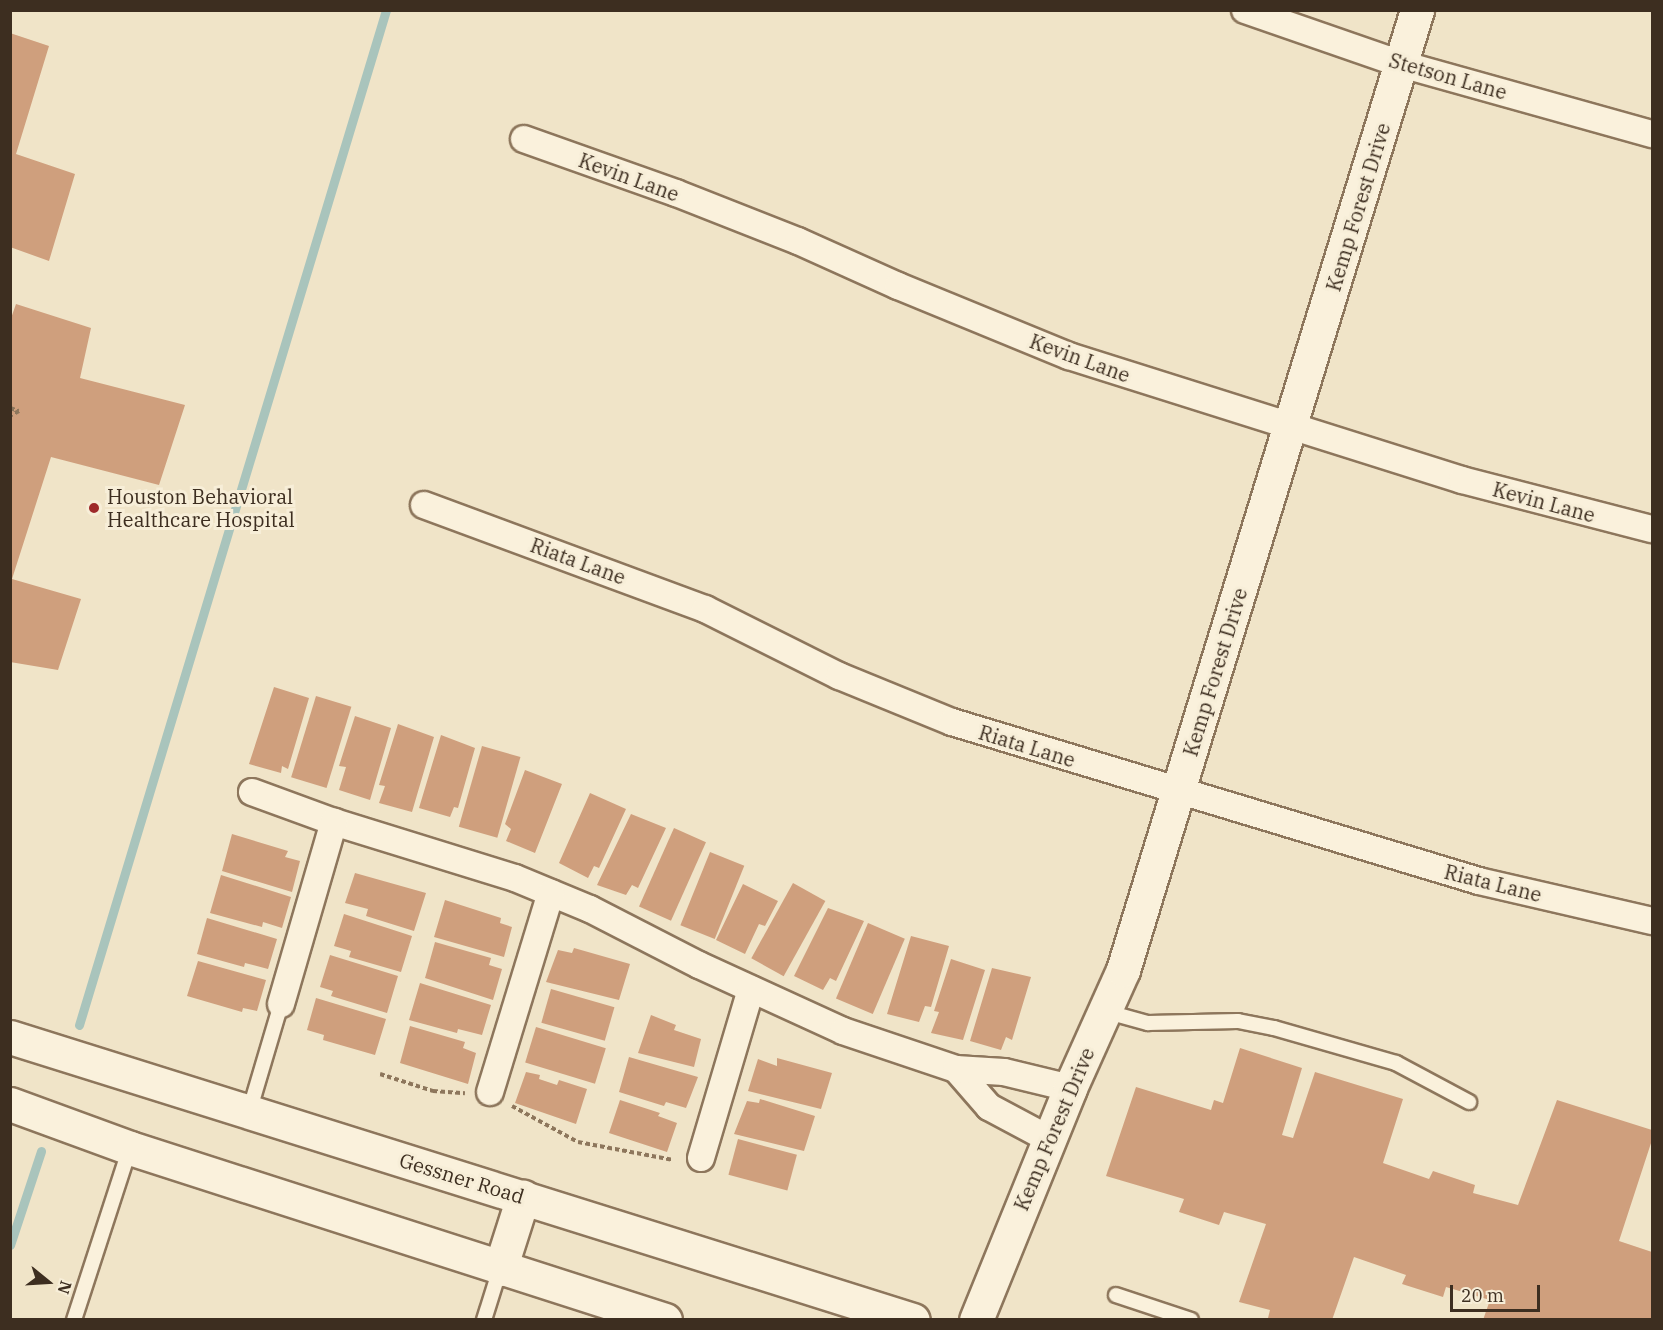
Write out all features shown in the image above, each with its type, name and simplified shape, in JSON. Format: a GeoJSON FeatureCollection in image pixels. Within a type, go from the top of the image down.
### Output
{"type":"FeatureCollection","features":[{"type":"Feature","properties":{"kind":"main road","name":"Kemp Forest Drive"},"geometry":{"type":"LineString","coordinates":[[976,1320],[1070,1088],[1123,970],[1291,428],[1417,10]]}},
{"type":"Feature","properties":{"kind":"main road","name":"Gessner Road"},"geometry":{"type":"LineString","coordinates":[[10,1037],[913,1320]]}},
{"type":"Feature","properties":{"kind":"main road"},"geometry":{"type":"LineString","coordinates":[[10,1104],[130,1148],[500,1269],[665,1320]]}},
{"type":"Feature","properties":{"kind":"main road"},"geometry":{"type":"LineString","coordinates":[[500,1269],[523,1197]]}},
{"type":"Feature","properties":{"kind":"street","name":"Stetson Lane"},"geometry":{"type":"LineString","coordinates":[[1245,10],[1401,64],[1653,134]]}},
{"type":"Feature","properties":{"kind":"street","name":"Kevin Lane"},"geometry":{"type":"LineString","coordinates":[[524,139],[676,193],[776,232],[1069,356],[1291,428],[1462,480],[1653,529]]}},
{"type":"Feature","properties":{"kind":"street","name":"Riata Lane"},"geometry":{"type":"LineString","coordinates":[[424,505],[705,609],[839,676],[952,722],[1479,881],[1653,921]]}},
{"type":"Feature","properties":{"kind":"street"},"geometry":{"type":"LineString","coordinates":[[252,792],[334,822],[515,878],[590,909],[751,989],[843,1031],[956,1069],[1004,1072],[1070,1088]]}},
{"type":"Feature","properties":{"kind":"street"},"geometry":{"type":"LineString","coordinates":[[281,1005],[334,822]]}},
{"type":"Feature","properties":{"kind":"street"},"geometry":{"type":"LineString","coordinates":[[490,1092],[551,893]]}},
{"type":"Feature","properties":{"kind":"street"},"geometry":{"type":"LineString","coordinates":[[701,1158],[751,989]]}},
{"type":"Feature","properties":{"kind":"street"},"geometry":{"type":"LineString","coordinates":[[956,1069],[988,1107],[1049,1139]]}},
{"type":"Feature","properties":{"kind":"lane"},"geometry":{"type":"LineString","coordinates":[[249,1112],[281,1005]]}},
{"type":"Feature","properties":{"kind":"lane"},"geometry":{"type":"LineString","coordinates":[[1104,1011],[1148,1023],[1238,1021],[1274,1028],[1396,1064],[1469,1102]]}},
{"type":"Feature","properties":{"kind":"lane"},"geometry":{"type":"LineString","coordinates":[[74,1320],[130,1148]]}},
{"type":"Feature","properties":{"kind":"lane"},"geometry":{"type":"LineString","coordinates":[[484,1320],[500,1269]]}},
{"type":"Feature","properties":{"kind":"lane"},"geometry":{"type":"LineString","coordinates":[[1116,1295],[1191,1320]]}},
{"type":"Feature","properties":{"kind":"path"},"geometry":{"type":"LineString","coordinates":[[10,408],[19,411],[10,416]]}},
{"type":"Feature","properties":{"kind":"path"},"geometry":{"type":"LineString","coordinates":[[380,1074],[433,1091],[451,1090],[476,1095],[490,1092],[578,1142],[680,1161],[701,1158]]}},
{"type":"Feature","properties":{"kind":"building"},"geometry":{"type":"Polygon","coordinates":[[[10,33],[49,46],[16,154],[75,174],[49,261],[10,247],[10,33]]]}},
{"type":"Feature","properties":{"kind":"building"},"geometry":{"type":"Polygon","coordinates":[[[16,304],[91,328],[80,378],[185,405],[159,485],[51,457],[12,579],[81,599],[58,670],[10,662],[10,321],[16,304]]]}},
{"type":"Feature","properties":{"kind":"building"},"geometry":{"type":"Polygon","coordinates":[[[274,687],[309,698],[288,769],[282,766],[281,773],[249,764],[274,687]]]}},
{"type":"Feature","properties":{"kind":"building"},"geometry":{"type":"Polygon","coordinates":[[[316,696],[351,707],[327,788],[291,777],[316,696]]]}},
{"type":"Feature","properties":{"kind":"building"},"geometry":{"type":"Polygon","coordinates":[[[355,716],[391,728],[370,800],[339,790],[346,767],[339,766],[355,716]]]}},
{"type":"Feature","properties":{"kind":"building"},"geometry":{"type":"Polygon","coordinates":[[[398,724],[434,737],[412,812],[379,803],[385,786],[379,785],[398,724]]]}},
{"type":"Feature","properties":{"kind":"building"},"geometry":{"type":"Polygon","coordinates":[[[441,735],[475,748],[458,808],[454,807],[450,817],[419,808],[441,735]]]}},
{"type":"Feature","properties":{"kind":"building"},"geometry":{"type":"Polygon","coordinates":[[[482,746],[520,757],[497,838],[459,827],[482,746]]]}},
{"type":"Feature","properties":{"kind":"building"},"geometry":{"type":"Polygon","coordinates":[[[525,770],[562,784],[535,853],[506,841],[511,829],[505,824],[525,770]]]}},
{"type":"Feature","properties":{"kind":"building"},"geometry":{"type":"Polygon","coordinates":[[[590,793],[626,809],[599,868],[594,866],[588,878],[559,863],[590,793]]]}},
{"type":"Feature","properties":{"kind":"building"},"geometry":{"type":"Polygon","coordinates":[[[631,814],[666,828],[638,888],[632,885],[626,895],[597,885],[631,814]]]}},
{"type":"Feature","properties":{"kind":"building"},"geometry":{"type":"Polygon","coordinates":[[[674,828],[706,842],[671,921],[639,907],[674,828]]]}},
{"type":"Feature","properties":{"kind":"building"},"geometry":{"type":"Polygon","coordinates":[[[232,834],[288,851],[285,857],[300,861],[292,892],[222,871],[232,834]]]}},
{"type":"Feature","properties":{"kind":"building"},"geometry":{"type":"Polygon","coordinates":[[[710,852],[744,866],[715,939],[680,925],[710,852]]]}},
{"type":"Feature","properties":{"kind":"building"},"geometry":{"type":"Polygon","coordinates":[[[355,873],[426,893],[414,931],[366,916],[368,909],[345,903],[355,873]]]}},
{"type":"Feature","properties":{"kind":"building"},"geometry":{"type":"Polygon","coordinates":[[[221,875],[291,897],[282,928],[263,922],[262,927],[210,913],[221,875]]]}},
{"type":"Feature","properties":{"kind":"building"},"geometry":{"type":"Polygon","coordinates":[[[793,883],[825,901],[784,976],[751,958],[793,883]]]}},
{"type":"Feature","properties":{"kind":"building"},"geometry":{"type":"Polygon","coordinates":[[[743,884],[778,901],[765,926],[759,924],[745,954],[716,940],[743,884]]]}},
{"type":"Feature","properties":{"kind":"building"},"geometry":{"type":"Polygon","coordinates":[[[445,900],[501,918],[500,923],[512,927],[504,957],[434,937],[445,900]]]}},
{"type":"Feature","properties":{"kind":"building"},"geometry":{"type":"Polygon","coordinates":[[[828,908],[864,921],[836,981],[830,978],[823,990],[794,976],[828,908]]]}},
{"type":"Feature","properties":{"kind":"building"},"geometry":{"type":"Polygon","coordinates":[[[344,914],[412,936],[401,972],[349,957],[351,951],[334,946],[344,914]]]}},
{"type":"Feature","properties":{"kind":"building"},"geometry":{"type":"Polygon","coordinates":[[[207,918],[277,939],[268,969],[245,963],[244,967],[197,954],[207,918]]]}},
{"type":"Feature","properties":{"kind":"building"},"geometry":{"type":"Polygon","coordinates":[[[868,923],[905,939],[873,1014],[836,998],[868,923]]]}},
{"type":"Feature","properties":{"kind":"building"},"geometry":{"type":"Polygon","coordinates":[[[911,936],[949,946],[931,1007],[925,1006],[919,1022],[887,1014],[911,936]]]}},
{"type":"Feature","properties":{"kind":"building"},"geometry":{"type":"Polygon","coordinates":[[[435,942],[491,958],[489,965],[502,969],[493,1000],[425,978],[435,942]]]}},
{"type":"Feature","properties":{"kind":"building"},"geometry":{"type":"Polygon","coordinates":[[[574,948],[630,964],[619,1000],[546,982],[558,950],[572,953],[574,948]]]}},
{"type":"Feature","properties":{"kind":"building"},"geometry":{"type":"Polygon","coordinates":[[[330,955],[398,976],[387,1013],[331,996],[333,991],[320,987],[330,955]]]}},
{"type":"Feature","properties":{"kind":"building"},"geometry":{"type":"Polygon","coordinates":[[[951,959],[985,970],[963,1040],[931,1033],[939,1012],[934,1011],[951,959]]]}},
{"type":"Feature","properties":{"kind":"building"},"geometry":{"type":"Polygon","coordinates":[[[198,961],[266,980],[257,1011],[243,1008],[242,1012],[187,996],[198,961]]]}},
{"type":"Feature","properties":{"kind":"building"},"geometry":{"type":"Polygon","coordinates":[[[992,968],[1031,977],[1012,1040],[1006,1037],[1001,1050],[970,1041],[992,968]]]}},
{"type":"Feature","properties":{"kind":"building"},"geometry":{"type":"Polygon","coordinates":[[[420,983],[491,1005],[482,1035],[458,1029],[457,1033],[409,1020],[420,983]]]}},
{"type":"Feature","properties":{"kind":"building"},"geometry":{"type":"Polygon","coordinates":[[[551,989],[614,1007],[605,1041],[541,1023],[551,989]]]}},
{"type":"Feature","properties":{"kind":"building"},"geometry":{"type":"Polygon","coordinates":[[[316,998],[386,1019],[375,1055],[323,1040],[324,1035],[307,1030],[316,998]]]}},
{"type":"Feature","properties":{"kind":"building"},"geometry":{"type":"Polygon","coordinates":[[[651,1015],[676,1025],[674,1030],[701,1039],[694,1067],[638,1053],[651,1015]]]}},
{"type":"Feature","properties":{"kind":"building"},"geometry":{"type":"Polygon","coordinates":[[[410,1026],[465,1042],[463,1048],[476,1053],[468,1084],[400,1063],[410,1026]]]}},
{"type":"Feature","properties":{"kind":"building"},"geometry":{"type":"Polygon","coordinates":[[[536,1027],[606,1048],[595,1084],[525,1062],[536,1027]]]}},
{"type":"Feature","properties":{"kind":"building"},"geometry":{"type":"Polygon","coordinates":[[[1240,1048],[1302,1068],[1282,1135],[1293,1138],[1315,1072],[1403,1099],[1383,1163],[1429,1179],[1433,1171],[1475,1185],[1473,1193],[1518,1205],[1557,1100],[1652,1130],[1652,1140],[1619,1241],[1652,1252],[1652,1320],[1483,1320],[1490,1300],[1446,1287],[1443,1297],[1402,1284],[1406,1275],[1354,1257],[1332,1320],[1274,1320],[1268,1318],[1270,1310],[1239,1302],[1266,1224],[1224,1212],[1219,1225],[1179,1212],[1184,1199],[1106,1176],[1136,1087],[1211,1110],[1214,1100],[1223,1103],[1240,1048]]]}},
{"type":"Feature","properties":{"kind":"building"},"geometry":{"type":"Polygon","coordinates":[[[629,1057],[698,1077],[686,1108],[666,1102],[664,1106],[619,1092],[629,1057]]]}},
{"type":"Feature","properties":{"kind":"building"},"geometry":{"type":"Polygon","coordinates":[[[777,1058],[832,1073],[821,1109],[748,1091],[758,1059],[777,1066],[777,1058]]]}},
{"type":"Feature","properties":{"kind":"building"},"geometry":{"type":"Polygon","coordinates":[[[526,1072],[540,1075],[539,1079],[557,1085],[559,1080],[587,1089],[576,1124],[515,1103],[526,1072]]]}},
{"type":"Feature","properties":{"kind":"building"},"geometry":{"type":"Polygon","coordinates":[[[760,1099],[815,1116],[804,1151],[734,1134],[747,1101],[759,1103],[760,1099]]]}},
{"type":"Feature","properties":{"kind":"building"},"geometry":{"type":"Polygon","coordinates":[[[620,1100],[660,1113],[658,1116],[677,1123],[667,1152],[609,1133],[620,1100]]]}},
{"type":"Feature","properties":{"kind":"building"},"geometry":{"type":"Polygon","coordinates":[[[738,1139],[797,1155],[787,1191],[728,1175],[738,1139]]]}},
{"type":"Feature","properties":{"kind":"waterway"},"geometry":{"type":"LineString","coordinates":[[79,1025],[386,10]]}},
{"type":"Feature","properties":{"kind":"waterway"},"geometry":{"type":"LineString","coordinates":[[10,1245],[41,1151]]}},
{"type":"Feature","properties":{"kind":"place","name":"Houston Behavioral Healthcare Hospital"},"geometry":{"type":"Point","coordinates":[94,508]}}]}
